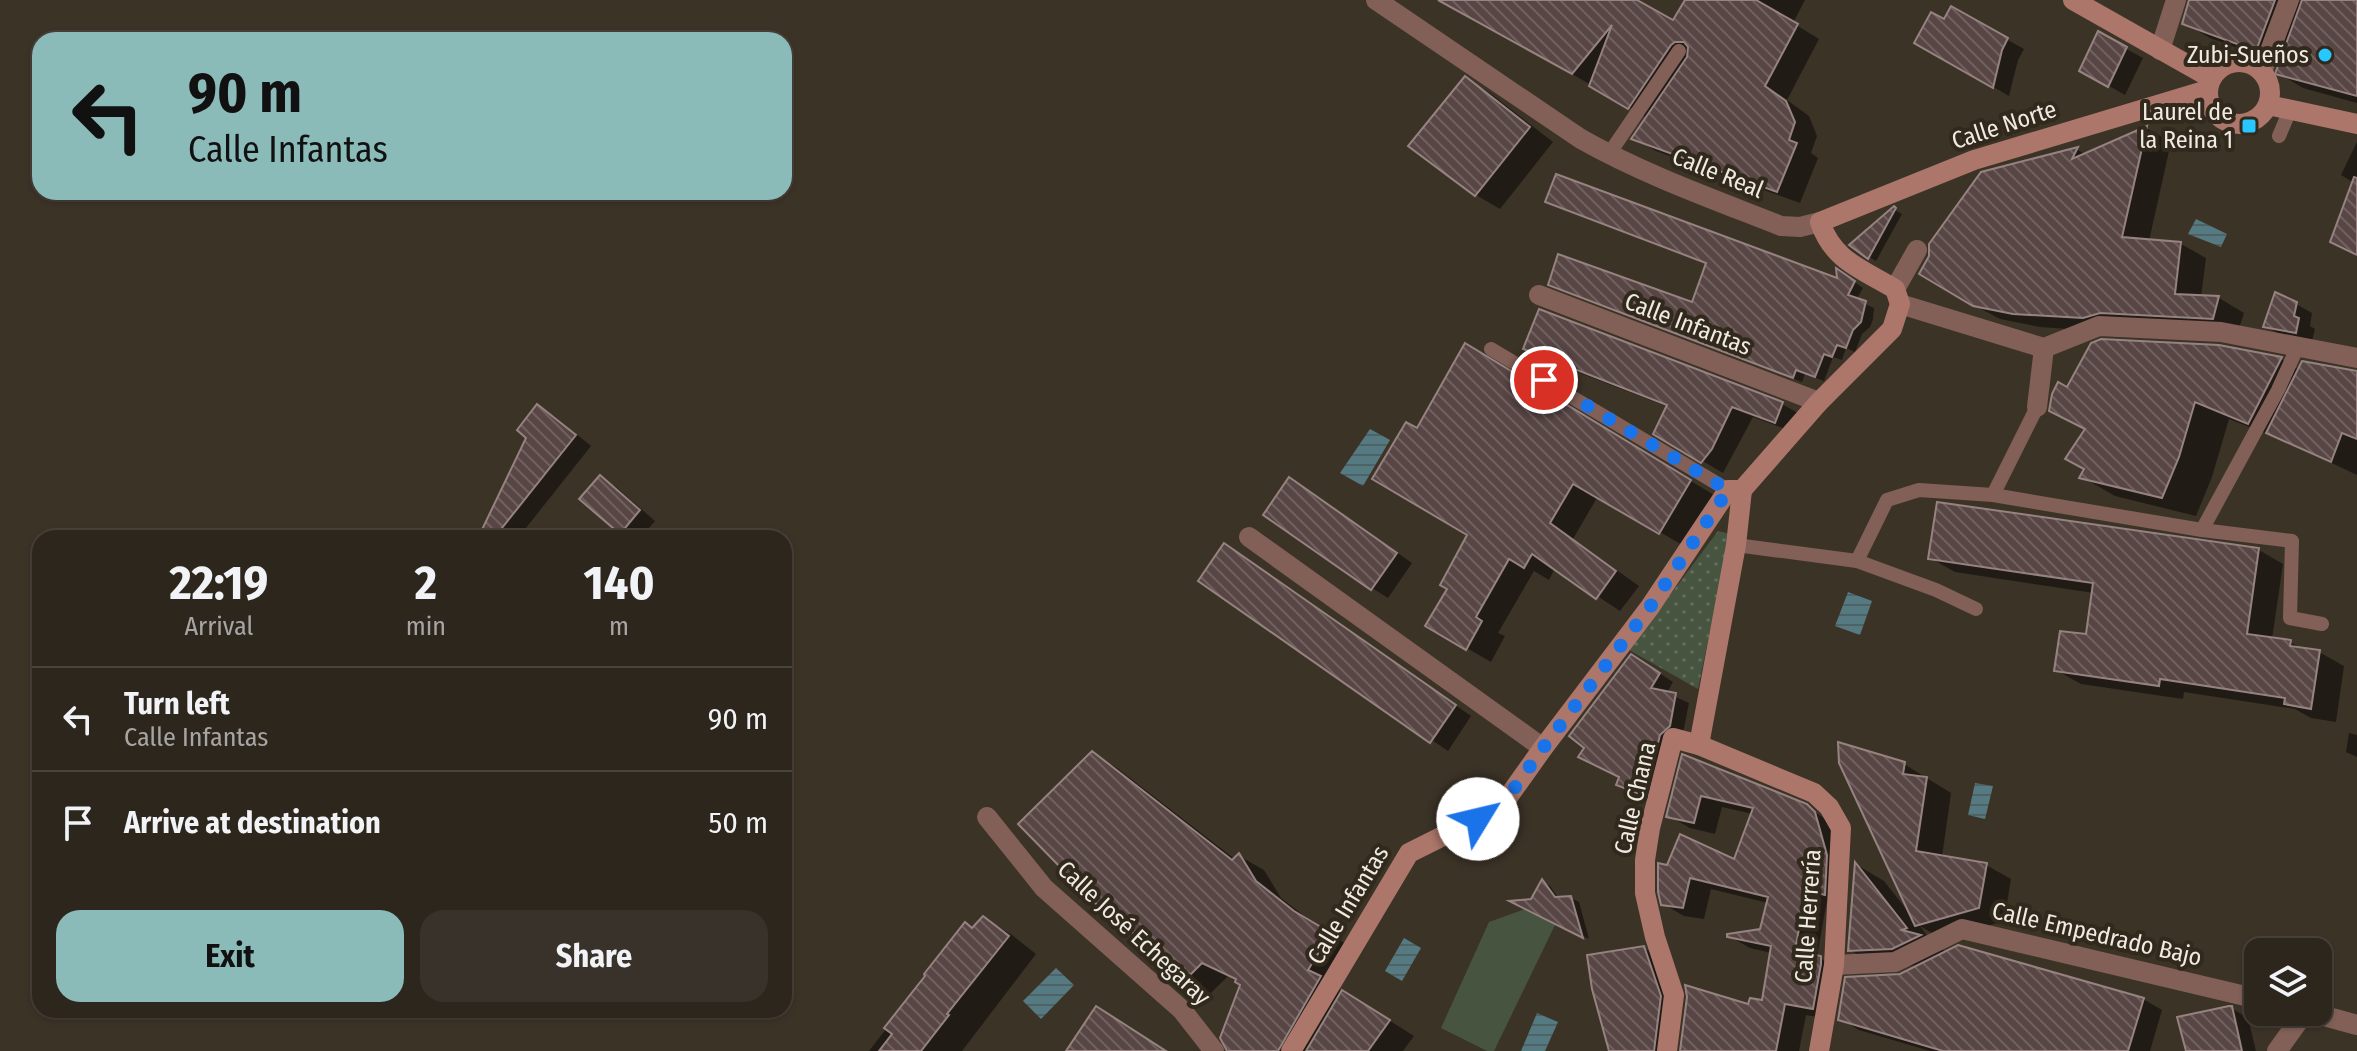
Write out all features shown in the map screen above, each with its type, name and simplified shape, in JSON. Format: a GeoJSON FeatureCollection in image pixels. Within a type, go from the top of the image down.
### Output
{"type":"FeatureCollection","features":[{"type":"Feature","properties":{"kind":"street","name":"Calle Real"},"geometry":{"type":"LineString","coordinates":[[1376,0],[1581,139],[1609,154],[1781,226],[1800,227],[1820,222]]}},
{"type":"Feature","properties":{"kind":"street"},"geometry":{"type":"LineString","coordinates":[[2073,0],[2160,50],[2209,84]]}},
{"type":"Feature","properties":{"kind":"street"},"geometry":{"type":"LineString","coordinates":[[2160,50],[2176,0]]}},
{"type":"Feature","properties":{"kind":"street"},"geometry":{"type":"LineString","coordinates":[[2262,72],[2289,0]]}},
{"type":"Feature","properties":{"kind":"street"},"geometry":{"type":"LineString","coordinates":[[2245,62],[2262,72],[2268,82],[2268,105],[2257,119],[2240,125],[2223,120],[2211,108],[2209,84],[2226,64],[2245,62]]}},
{"type":"Feature","properties":{"kind":"street","name":"Calle Norte"},"geometry":{"type":"LineString","coordinates":[[1820,222],[1974,160],[2209,84]]}},
{"type":"Feature","properties":{"kind":"street"},"geometry":{"type":"LineString","coordinates":[[2268,105],[2357,124]]}},
{"type":"Feature","properties":{"kind":"street"},"geometry":{"type":"LineString","coordinates":[[1820,222],[1835,253],[1897,296],[2044,348],[2099,326],[2221,332],[2357,358]]}},
{"type":"Feature","properties":{"kind":"street"},"geometry":{"type":"LineString","coordinates":[[1897,296],[1917,250]]}},
{"type":"Feature","properties":{"kind":"street","name":"Calle Infantas"},"geometry":{"type":"LineString","coordinates":[[1539,295],[1819,402]]}},
{"type":"Feature","properties":{"kind":"street","name":"Calle Infantas"},"geometry":{"type":"LineString","coordinates":[[1291,1051],[1409,853],[1501,807],[1735,490],[1892,329],[1897,296]]}},
{"type":"Feature","properties":{"kind":"street"},"geometry":{"type":"LineString","coordinates":[[2037,407],[2044,348]]}},
{"type":"Feature","properties":{"kind":"street"},"geometry":{"type":"LineString","coordinates":[[1699,745],[1736,545],[1735,490]]}},
{"type":"Feature","properties":{"kind":"street"},"geometry":{"type":"LineString","coordinates":[[1249,537],[1543,748]]}},
{"type":"Feature","properties":{"kind":"street","name":"Calle Chana"},"geometry":{"type":"LineString","coordinates":[[1667,1051],[1674,995],[1655,937],[1645,893],[1645,860],[1673,738],[1699,745]]}},
{"type":"Feature","properties":{"kind":"street","name":"Calle Herrería"},"geometry":{"type":"LineString","coordinates":[[1699,745],[1814,793],[1829,807],[1841,828],[1834,965],[1819,1051]]}},
{"type":"Feature","properties":{"kind":"street","name":"Calle José Echegaray"},"geometry":{"type":"LineString","coordinates":[[987,817],[1044,888],[1182,1010],[1214,1051]]}},
{"type":"Feature","properties":{"kind":"street","name":"Calle Empedrado Bajo"},"geometry":{"type":"LineString","coordinates":[[1834,965],[1895,962],[1962,929],[2244,996]]}},
{"type":"Feature","properties":{"kind":"street"},"geometry":{"type":"LineString","coordinates":[[2332,1018],[2357,1025]]}},
{"type":"Feature","properties":{"kind":"street"},"geometry":{"type":"LineString","coordinates":[[2277,1051],[2297,1026]]}},
{"type":"Feature","properties":{"kind":"lane"},"geometry":{"type":"LineString","coordinates":[[1609,154],[1679,51]]}},
{"type":"Feature","properties":{"kind":"lane"},"geometry":{"type":"LineString","coordinates":[[2279,136],[2290,110]]}},
{"type":"Feature","properties":{"kind":"lane"},"geometry":{"type":"LineString","coordinates":[[2202,530],[2278,390],[2298,346]]}},
{"type":"Feature","properties":{"kind":"lane"},"geometry":{"type":"LineString","coordinates":[[1491,349],[1735,490]]}},
{"type":"Feature","properties":{"kind":"lane"},"geometry":{"type":"LineString","coordinates":[[1993,495],[2037,407]]}},
{"type":"Feature","properties":{"kind":"lane"},"geometry":{"type":"LineString","coordinates":[[1857,561],[1887,500],[1919,490],[1993,495],[2202,530],[2292,541],[2290,618],[2322,624]]}},
{"type":"Feature","properties":{"kind":"lane"},"geometry":{"type":"LineString","coordinates":[[1736,545],[1857,561],[1936,590],[1976,609]]}},
{"type":"Feature","properties":{"kind":"green space"},"geometry":{"type":"Polygon","coordinates":[[[1718,531],[1730,534],[1698,689],[1629,650],[1718,531]]]}},
{"type":"Feature","properties":{"kind":"green space"},"geometry":{"type":"Polygon","coordinates":[[[1525,909],[1556,923],[1494,1051],[1487,1051],[1441,1028],[1489,922],[1525,909]]]}},
{"type":"Feature","properties":{"kind":"water"},"geometry":{"type":"Polygon","coordinates":[[[2196,219],[2227,234],[2221,247],[2188,234],[2196,219]]]}},
{"type":"Feature","properties":{"kind":"water"},"geometry":{"type":"Polygon","coordinates":[[[1370,429],[1390,440],[1363,486],[1340,473],[1370,429]]]}},
{"type":"Feature","properties":{"kind":"water"},"geometry":{"type":"Polygon","coordinates":[[[1848,592],[1872,601],[1860,635],[1835,626],[1848,592]]]}},
{"type":"Feature","properties":{"kind":"water"},"geometry":{"type":"Polygon","coordinates":[[[1975,783],[1993,786],[1985,819],[1968,815],[1975,783]]]}},
{"type":"Feature","properties":{"kind":"water"},"geometry":{"type":"Polygon","coordinates":[[[1404,938],[1421,948],[1402,981],[1385,971],[1404,938]]]}},
{"type":"Feature","properties":{"kind":"water"},"geometry":{"type":"Polygon","coordinates":[[[1056,968],[1074,985],[1041,1019],[1023,1001],[1056,968]]]}},
{"type":"Feature","properties":{"kind":"water"},"geometry":{"type":"Polygon","coordinates":[[[1537,1013],[1558,1022],[1545,1051],[1521,1051],[1537,1013]]]}},
{"type":"Feature","properties":{"kind":"building"},"geometry":{"type":"Polygon","coordinates":[[[1438,0],[1637,0],[1673,20],[1685,0],[1756,0],[1798,24],[1765,86],[1786,101],[1795,122],[1789,140],[1797,143],[1777,192],[1631,139],[1687,57],[1688,47],[1684,42],[1671,45],[1628,109],[1589,86],[1612,25],[1572,74],[1438,0]]]}},
{"type":"Feature","properties":{"kind":"building"},"geometry":{"type":"Polygon","coordinates":[[[2189,0],[2275,0],[2256,51],[2182,24],[2189,0]]]}},
{"type":"Feature","properties":{"kind":"building"},"geometry":{"type":"Polygon","coordinates":[[[2302,0],[2357,0],[2357,96],[2275,74],[2302,0]]]}},
{"type":"Feature","properties":{"kind":"building"},"geometry":{"type":"Polygon","coordinates":[[[1951,6],[2008,38],[1993,88],[1914,43],[1931,12],[1944,19],[1951,6]]]}},
{"type":"Feature","properties":{"kind":"building"},"geometry":{"type":"Polygon","coordinates":[[[2098,31],[2127,47],[2108,87],[2079,71],[2098,31]]]}},
{"type":"Feature","properties":{"kind":"building"},"geometry":{"type":"Polygon","coordinates":[[[1465,76],[1530,127],[1475,196],[1408,146],[1465,76]]]}},
{"type":"Feature","properties":{"kind":"building"},"geometry":{"type":"Polygon","coordinates":[[[2147,126],[2122,237],[2181,242],[2175,294],[2219,296],[2213,319],[2100,313],[2083,318],[2013,314],[1973,306],[1919,274],[1929,256],[1929,244],[1981,172],[2078,147],[2072,159],[2147,126]]]}},
{"type":"Feature","properties":{"kind":"building"},"geometry":{"type":"Polygon","coordinates":[[[1556,174],[1837,278],[1836,268],[1855,281],[1848,295],[1866,301],[1861,322],[1853,330],[1846,348],[1837,345],[1832,357],[1824,354],[1815,377],[1796,370],[1793,378],[1548,285],[1558,254],[1692,302],[1706,263],[1545,202],[1556,174]]]}},
{"type":"Feature","properties":{"kind":"building"},"geometry":{"type":"Polygon","coordinates":[[[2354,177],[2357,178],[2357,255],[2330,242],[2354,177]]]}},
{"type":"Feature","properties":{"kind":"building"},"geometry":{"type":"Polygon","coordinates":[[[1894,206],[1896,208],[1868,259],[1849,245],[1894,206]]]}},
{"type":"Feature","properties":{"kind":"building"},"geometry":{"type":"Polygon","coordinates":[[[2275,292],[2297,302],[2294,316],[2299,318],[2296,333],[2263,327],[2275,292]]]}},
{"type":"Feature","properties":{"kind":"building"},"geometry":{"type":"Polygon","coordinates":[[[1539,309],[1783,402],[1775,423],[1732,407],[1712,449],[1701,463],[1653,434],[1667,405],[1523,349],[1539,309]]]}},
{"type":"Feature","properties":{"kind":"building"},"geometry":{"type":"Polygon","coordinates":[[[2101,339],[2219,345],[2282,357],[2248,424],[2195,402],[2179,457],[2162,498],[2079,478],[2084,469],[2065,459],[2085,429],[2049,411],[2052,394],[2058,382],[2067,387],[2091,343],[2101,339]]]}},
{"type":"Feature","properties":{"kind":"building"},"geometry":{"type":"Polygon","coordinates":[[[1465,343],[1691,480],[1659,534],[1573,484],[1550,523],[1616,571],[1596,599],[1532,554],[1524,568],[1509,559],[1476,617],[1482,621],[1466,650],[1425,626],[1447,589],[1440,585],[1467,535],[1372,479],[1406,422],[1417,428],[1465,343]]]}},
{"type":"Feature","properties":{"kind":"building"},"geometry":{"type":"Polygon","coordinates":[[[2302,361],[2357,371],[2357,439],[2342,433],[2331,462],[2266,433],[2302,361]]]}},
{"type":"Feature","properties":{"kind":"building"},"geometry":{"type":"Polygon","coordinates":[[[537,404],[576,435],[500,530],[482,530],[526,438],[517,430],[537,404]]]}},
{"type":"Feature","properties":{"kind":"building"},"geometry":{"type":"Polygon","coordinates":[[[600,475],[640,510],[623,530],[615,530],[579,499],[600,475]]]}},
{"type":"Feature","properties":{"kind":"building"},"geometry":{"type":"Polygon","coordinates":[[[1289,477],[1397,553],[1371,590],[1263,515],[1289,477]]]}},
{"type":"Feature","properties":{"kind":"building"},"geometry":{"type":"Polygon","coordinates":[[[1937,502],[2259,548],[2247,634],[2291,640],[2290,646],[2320,650],[2311,709],[2284,704],[2285,698],[2160,679],[2159,686],[2054,671],[2060,631],[2086,634],[2093,583],[1928,559],[1937,502]]]}},
{"type":"Feature","properties":{"kind":"building"},"geometry":{"type":"Polygon","coordinates":[[[1224,543],[1456,705],[1430,743],[1198,581],[1224,543]]]}},
{"type":"Feature","properties":{"kind":"building"},"geometry":{"type":"Polygon","coordinates":[[[1631,654],[1660,673],[1651,688],[1676,693],[1670,726],[1660,735],[1645,796],[1616,785],[1619,777],[1578,757],[1584,748],[1569,736],[1631,654]]]}},
{"type":"Feature","properties":{"kind":"building"},"geometry":{"type":"Polygon","coordinates":[[[1838,742],[1905,762],[1903,774],[1927,777],[1916,851],[1987,863],[1979,908],[1915,926],[1839,763],[1838,742]]]}},
{"type":"Feature","properties":{"kind":"building"},"geometry":{"type":"Polygon","coordinates":[[[1092,751],[1232,860],[1239,853],[1256,881],[1294,911],[1331,933],[1308,970],[1321,976],[1278,1051],[1227,1051],[1220,1038],[1240,985],[1235,982],[1236,979],[1202,963],[1182,983],[1121,921],[1117,925],[1018,824],[1092,751]]]}},
{"type":"Feature","properties":{"kind":"building"},"geometry":{"type":"Polygon","coordinates":[[[1682,754],[1807,804],[1815,812],[1827,855],[1825,895],[1806,890],[1795,951],[1821,956],[1821,964],[1813,1009],[1785,1004],[1776,1051],[1680,1051],[1687,997],[1685,985],[1748,1004],[1750,998],[1762,1000],[1771,946],[1727,937],[1727,934],[1760,929],[1768,897],[1690,878],[1683,908],[1661,905],[1658,863],[1667,865],[1680,834],[1734,859],[1753,808],[1701,796],[1694,823],[1666,817],[1682,754]]]}},
{"type":"Feature","properties":{"kind":"building"},"geometry":{"type":"Polygon","coordinates":[[[1855,862],[1907,928],[1902,930],[1921,935],[1892,949],[1848,951],[1855,862]]]}},
{"type":"Feature","properties":{"kind":"building"},"geometry":{"type":"Polygon","coordinates":[[[1542,879],[1555,897],[1571,896],[1583,938],[1509,901],[1531,899],[1542,879]]]}},
{"type":"Feature","properties":{"kind":"building"},"geometry":{"type":"Polygon","coordinates":[[[983,916],[1009,936],[949,1015],[921,1051],[879,1051],[892,1034],[884,1028],[924,974],[965,922],[972,928],[983,916]]]}},
{"type":"Feature","properties":{"kind":"building"},"geometry":{"type":"Polygon","coordinates":[[[1958,945],[2144,998],[2128,1051],[1943,1051],[1838,1020],[1845,977],[1900,974],[1958,945]]]}},
{"type":"Feature","properties":{"kind":"building"},"geometry":{"type":"Polygon","coordinates":[[[1644,946],[1661,996],[1654,1051],[1609,1051],[1592,989],[1587,955],[1644,946]]]}},
{"type":"Feature","properties":{"kind":"building"},"geometry":{"type":"Polygon","coordinates":[[[1342,990],[1390,1020],[1368,1051],[1306,1051],[1342,990]]]}},
{"type":"Feature","properties":{"kind":"building"},"geometry":{"type":"Polygon","coordinates":[[[1096,1006],[1166,1051],[1066,1051],[1096,1006]]]}},
{"type":"Feature","properties":{"kind":"building"},"geometry":{"type":"Polygon","coordinates":[[[2232,1006],[2242,1051],[2186,1051],[2177,1017],[2232,1006]]]}},
{"type":"Feature","properties":{"kind":"place","name":"Zubi-Sueños"},"geometry":{"type":"Point","coordinates":[2325,55]}},
{"type":"Feature","properties":{"kind":"place","name":"Laurel de la Reina 1"},"geometry":{"type":"Point","coordinates":[2249,126]}},
{"type":"Feature","properties":{"kind":"route"},"geometry":{"type":"LineString","coordinates":[[1478,819],[1501,807],[1650,607],[1728,490],[1544,380]]}}]}
